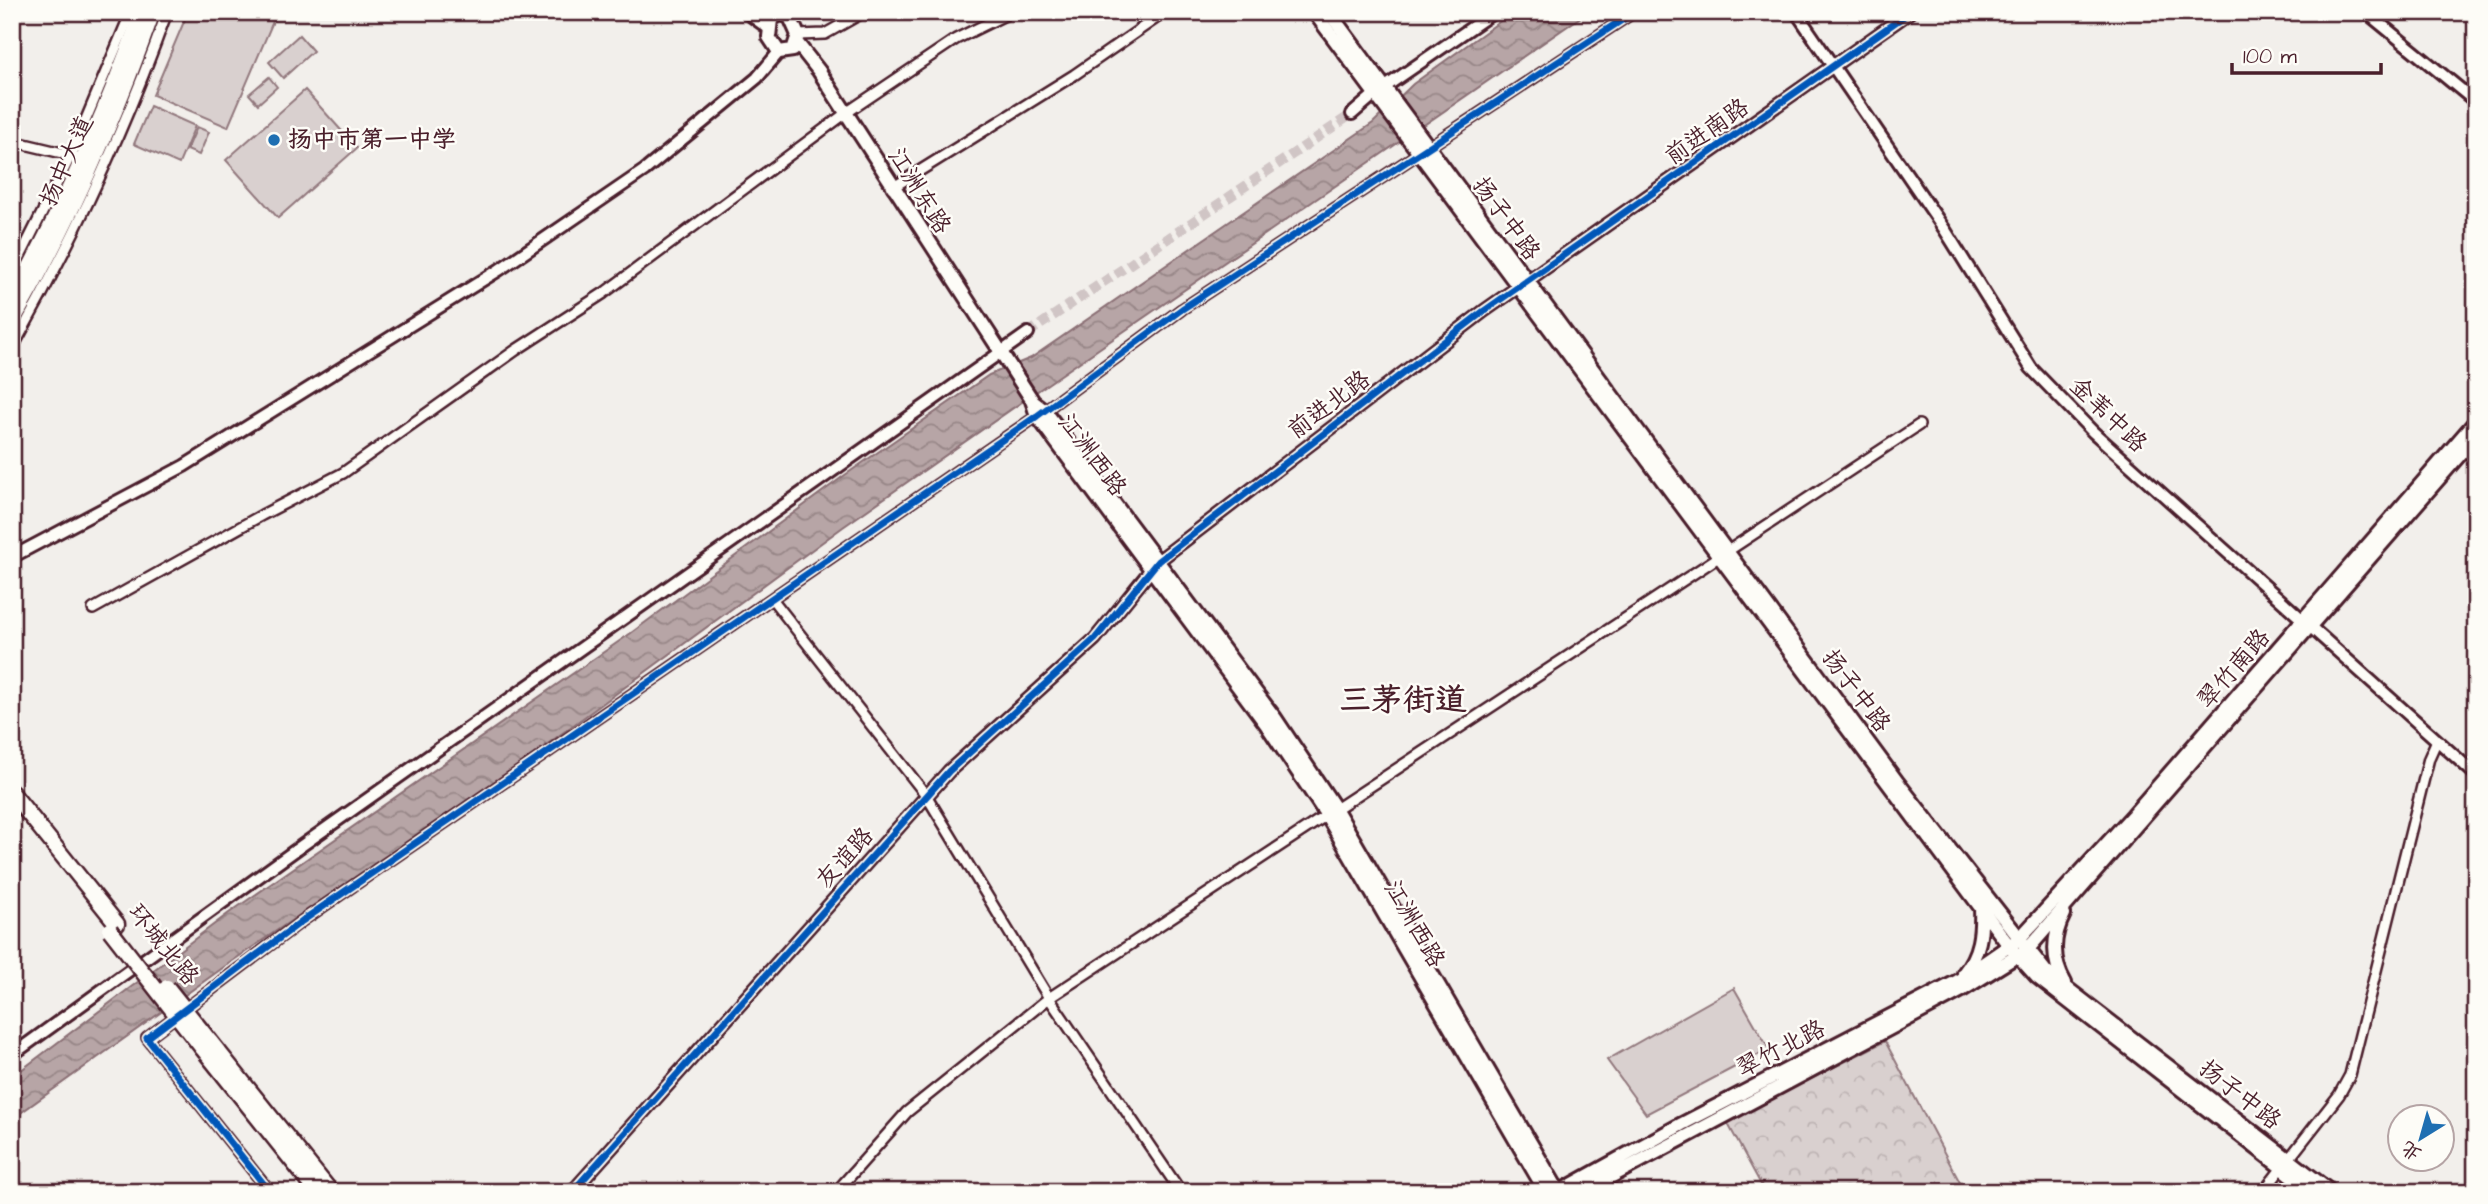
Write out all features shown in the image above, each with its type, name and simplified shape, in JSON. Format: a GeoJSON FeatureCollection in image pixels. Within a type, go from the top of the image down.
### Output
{"type":"FeatureCollection","features":[{"type":"Feature","properties":{"kind":"main road","name":"扬中大道"},"geometry":{"type":"LineString","coordinates":[[12,300],[142,12]]}},
{"type":"Feature","properties":{"kind":"main road","name":"扬中大道"},"geometry":{"type":"LineString","coordinates":[[12,323],[79,193],[133,69],[153,12]]}},
{"type":"Feature","properties":{"kind":"main road"},"geometry":{"type":"LineString","coordinates":[[1314,12],[1383,96]]}},
{"type":"Feature","properties":{"kind":"main road"},"geometry":{"type":"LineString","coordinates":[[1329,12],[1383,96]]}},
{"type":"Feature","properties":{"kind":"main road"},"geometry":{"type":"LineString","coordinates":[[785,14],[798,40],[793,50],[779,52],[772,46],[768,28],[771,19],[785,14]]}},
{"type":"Feature","properties":{"kind":"main road","name":"江洲东路"},"geometry":{"type":"LineString","coordinates":[[798,40],[1001,357],[1032,400]]}},
{"type":"Feature","properties":{"kind":"main road","name":"扬子中路"},"geometry":{"type":"LineString","coordinates":[[1383,96],[1723,556],[2019,948],[2037,977],[2286,1164],[2331,1192]]}},
{"type":"Feature","properties":{"kind":"main road","name":"江洲西路"},"geometry":{"type":"LineString","coordinates":[[1032,400],[1154,564],[1275,718],[1559,1192]]}},
{"type":"Feature","properties":{"kind":"main road","name":"翠竹南路"},"geometry":{"type":"LineString","coordinates":[[2019,948],[2068,904],[2476,422]]}},
{"type":"Feature","properties":{"kind":"main road","name":"翠竹南路"},"geometry":{"type":"LineString","coordinates":[[2019,948],[2476,436]]}},
{"type":"Feature","properties":{"kind":"main road","name":"扬子中路"},"geometry":{"type":"LineString","coordinates":[[1723,556],[1981,908],[2046,972],[2286,1164],[2312,1192]]}},
{"type":"Feature","properties":{"kind":"main road","name":"环城北路"},"geometry":{"type":"LineString","coordinates":[[12,793],[317,1192]]}},
{"type":"Feature","properties":{"kind":"main road","name":"环城北路"},"geometry":{"type":"LineString","coordinates":[[12,808],[114,927]]}},
{"type":"Feature","properties":{"kind":"main road","name":"江洲西路"},"geometry":{"type":"LineString","coordinates":[[1330,811],[1546,1192]]}},
{"type":"Feature","properties":{"kind":"main road"},"geometry":{"type":"LineString","coordinates":[[2068,904],[2059,924],[2055,967],[2069,989]]}},
{"type":"Feature","properties":{"kind":"main road"},"geometry":{"type":"LineString","coordinates":[[1958,981],[1978,952],[1982,930],[1981,908]]}},
{"type":"Feature","properties":{"kind":"main road","name":"翠竹北路"},"geometry":{"type":"LineString","coordinates":[[1559,1192],[1694,1118],[2019,948]]}},
{"type":"Feature","properties":{"kind":"main road","name":"翠竹北路"},"geometry":{"type":"LineString","coordinates":[[1582,1192],[2019,948]]}},
{"type":"Feature","properties":{"kind":"main road","name":"环城北路"},"geometry":{"type":"LineString","coordinates":[[206,1044],[331,1192]]}},
{"type":"Feature","properties":{"kind":"street"},"geometry":{"type":"LineString","coordinates":[[12,273],[76,156],[131,12]]}},
{"type":"Feature","properties":{"kind":"street"},"geometry":{"type":"LineString","coordinates":[[12,349],[91,199],[167,12]]}},
{"type":"Feature","properties":{"kind":"street"},"geometry":{"type":"LineString","coordinates":[[746,12],[768,28]]}},
{"type":"Feature","properties":{"kind":"street"},"geometry":{"type":"LineString","coordinates":[[798,40],[825,34],[864,12]]}},
{"type":"Feature","properties":{"kind":"street"},"geometry":{"type":"LineString","coordinates":[[93,609],[262,514],[343,473],[516,350],[604,293],[846,113],[956,39],[1011,12]]}},
{"type":"Feature","properties":{"kind":"street"},"geometry":{"type":"LineString","coordinates":[[892,188],[1074,75],[1165,12]]}},
{"type":"Feature","properties":{"kind":"street"},"geometry":{"type":"LineString","coordinates":[[1352,114],[1383,96],[1494,12]]}},
{"type":"Feature","properties":{"kind":"street"},"geometry":{"type":"LineString","coordinates":[[270,1192],[147,1038],[302,921],[1041,414],[1182,309],[1422,148],[1634,12]]}},
{"type":"Feature","properties":{"kind":"street","name":"金苇中路"},"geometry":{"type":"LineString","coordinates":[[1797,12],[1945,230],[2031,368],[2093,432],[2476,775]]}},
{"type":"Feature","properties":{"kind":"street","name":"前进南路"},"geometry":{"type":"LineString","coordinates":[[1521,285],[1910,12]]}},
{"type":"Feature","properties":{"kind":"street"},"geometry":{"type":"LineString","coordinates":[[2366,12],[2476,102]]}},
{"type":"Feature","properties":{"kind":"street"},"geometry":{"type":"LineString","coordinates":[[12,556],[184,466],[499,270],[645,170],[757,78],[779,52]]}},
{"type":"Feature","properties":{"kind":"street"},"geometry":{"type":"LineString","coordinates":[[12,141],[76,156]]}},
{"type":"Feature","properties":{"kind":"street","name":"前进北路"},"geometry":{"type":"LineString","coordinates":[[1154,564],[1521,285]]}},
{"type":"Feature","properties":{"kind":"street"},"geometry":{"type":"LineString","coordinates":[[12,1055],[1001,357],[1028,333]]}},
{"type":"Feature","properties":{"kind":"street"},"geometry":{"type":"LineString","coordinates":[[836,1192],[906,1112],[1049,998],[1919,425]]}},
{"type":"Feature","properties":{"kind":"street","name":"友谊路"},"geometry":{"type":"LineString","coordinates":[[572,1192],[926,795],[976,745],[1095,639],[1154,564]]}},
{"type":"Feature","properties":{"kind":"street"},"geometry":{"type":"LineString","coordinates":[[773,600],[926,795],[1049,998],[1181,1192]]}},
{"type":"Feature","properties":{"kind":"street"},"geometry":{"type":"LineString","coordinates":[[2263,1192],[2339,1095],[2350,1076],[2429,758],[2437,740]]}},
{"type":"Feature","properties":{"kind":"green space"},"geometry":{"type":"Polygon","coordinates":[[[188,12],[277,12],[228,127],[153,95],[188,12]]]}},
{"type":"Feature","properties":{"kind":"green space"},"geometry":{"type":"Polygon","coordinates":[[[299,35],[313,51],[283,78],[269,62],[299,35]]]}},
{"type":"Feature","properties":{"kind":"green space"},"geometry":{"type":"Polygon","coordinates":[[[269,77],[277,87],[258,104],[249,94],[269,77]]]}},
{"type":"Feature","properties":{"kind":"green space"},"geometry":{"type":"Polygon","coordinates":[[[305,90],[357,148],[278,218],[226,160],[305,90]]]}},
{"type":"Feature","properties":{"kind":"green space"},"geometry":{"type":"Polygon","coordinates":[[[150,106],[195,126],[179,164],[134,144],[150,106]]]}},
{"type":"Feature","properties":{"kind":"green space"},"geometry":{"type":"Polygon","coordinates":[[[197,127],[209,132],[199,155],[187,150],[197,127]]]}},
{"type":"Feature","properties":{"kind":"green space"},"geometry":{"type":"Polygon","coordinates":[[[1734,988],[1769,1049],[1646,1114],[1607,1060],[1734,988]]]}},
{"type":"Feature","properties":{"kind":"green space"},"geometry":{"type":"Polygon","coordinates":[[[1885,1041],[1965,1192],[1765,1192],[1727,1122],[1885,1041]]]}},
{"type":"Feature","properties":{"kind":"water"},"geometry":{"type":"Polygon","coordinates":[[[1513,12],[1588,12],[843,527],[523,762],[231,962],[12,1119],[12,1077],[229,913],[631,633],[845,475],[989,375],[1031,358],[1373,123],[1413,84],[1513,12]]]}},
{"type":"Feature","properties":{"kind":"tunnel"},"geometry":{"type":"LineString","coordinates":[[1028,333],[1352,114]]}},
{"type":"Feature","properties":{"kind":"cycle path"},"geometry":{"type":"LineString","coordinates":[[270,1192],[147,1038],[302,921],[1037,416],[1182,309],[1634,12]]}},
{"type":"Feature","properties":{"kind":"cycle path"},"geometry":{"type":"LineString","coordinates":[[572,1192],[949,771],[1095,639],[1158,561],[1484,311],[1910,12]]}},
{"type":"Feature","properties":{"kind":"place","name":"扬中市第一中学"},"geometry":{"type":"Point","coordinates":[274,140]}},
{"type":"Feature","properties":{"kind":"district","name":"三茅街道"},"geometry":{"type":"Point","coordinates":[1403,700]}}]}
